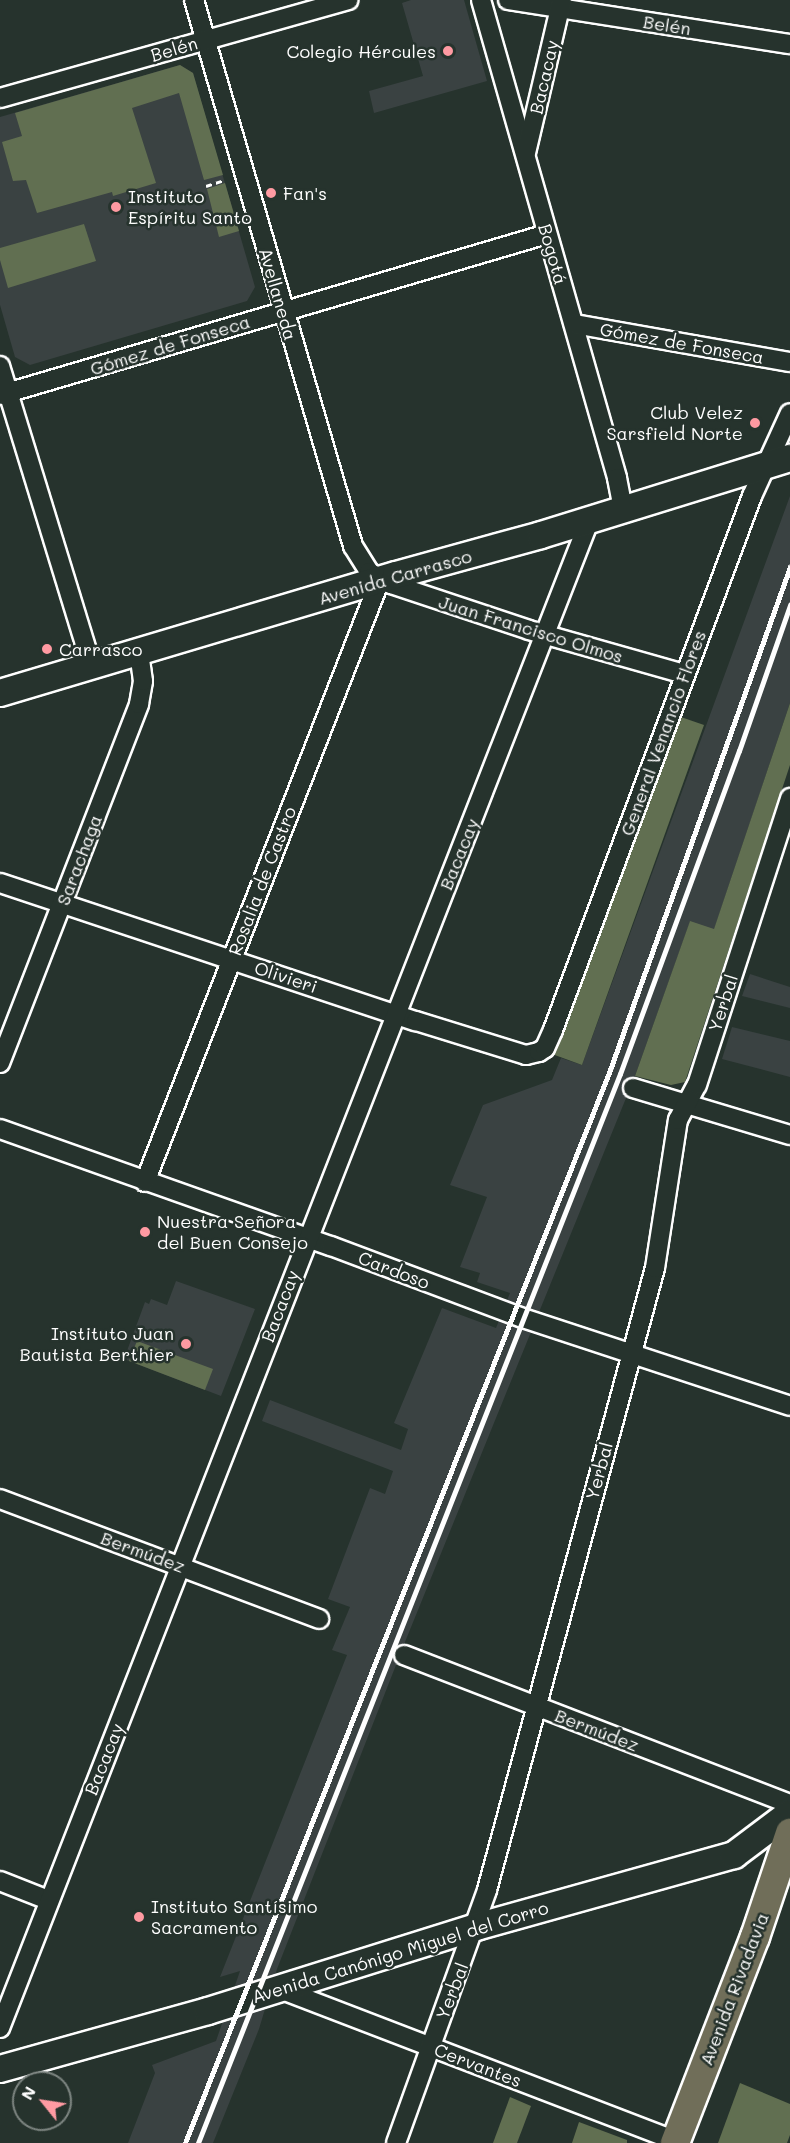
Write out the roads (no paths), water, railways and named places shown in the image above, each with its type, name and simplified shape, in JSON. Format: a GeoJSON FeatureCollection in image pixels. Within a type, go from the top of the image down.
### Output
{"type":"FeatureCollection","features":[{"type":"Feature","properties":{"kind":"main road","name":"Avenida Rivadavia"},"geometry":{"type":"LineString","coordinates":[[676,2142],[755,1937],[790,1833]]}},
{"type":"Feature","properties":{"kind":"street","name":"Avellaneda"},"geometry":{"type":"LineString","coordinates":[[194,0],[353,546],[369,572],[380,580]]}},
{"type":"Feature","properties":{"kind":"street","name":"Belén"},"geometry":{"type":"LineString","coordinates":[[0,98],[348,0]]}},
{"type":"Feature","properties":{"kind":"street","name":"Bogotá"},"geometry":{"type":"LineString","coordinates":[[481,0],[574,324],[622,509]]}},
{"type":"Feature","properties":{"kind":"street","name":"Belén"},"geometry":{"type":"LineString","coordinates":[[508,0],[561,4],[790,44]]}},
{"type":"Feature","properties":{"kind":"street","name":"Bacacay"},"geometry":{"type":"LineString","coordinates":[[526,154],[561,4]]}},
{"type":"Feature","properties":{"kind":"street","name":"Gómez de Fonseca"},"geometry":{"type":"LineString","coordinates":[[4,394],[547,234]]}},
{"type":"Feature","properties":{"kind":"street","name":"Gómez de Fonseca"},"geometry":{"type":"LineString","coordinates":[[574,324],[790,362]]}},
{"type":"Feature","properties":{"kind":"street"},"geometry":{"type":"LineString","coordinates":[[0,366],[4,394],[92,666]]}},
{"type":"Feature","properties":{"kind":"street","name":"General Venancio Flores"},"geometry":{"type":"LineString","coordinates":[[538,1052],[545,1048],[554,1030],[684,674],[752,496],[778,462],[790,413]]}},
{"type":"Feature","properties":{"kind":"street","name":"Avenida Carrasco"},"geometry":{"type":"LineString","coordinates":[[0,693],[778,462]]}},
{"type":"Feature","properties":{"kind":"street","name":"Bacacay"},"geometry":{"type":"LineString","coordinates":[[0,2028],[48,1900],[590,519]]}},
{"type":"Feature","properties":{"kind":"street","name":"Juan Francisco Olmos"},"geometry":{"type":"LineString","coordinates":[[380,580],[546,635],[684,674]]}},
{"type":"Feature","properties":{"kind":"street","name":"Rosalia de Castro"},"geometry":{"type":"LineString","coordinates":[[145,1182],[380,580]]}},
{"type":"Feature","properties":{"kind":"street","name":"Sarachaga"},"geometry":{"type":"LineString","coordinates":[[0,1063],[139,704],[143,681],[139,653]]}},
{"type":"Feature","properties":{"kind":"street","name":"Yerbal"},"geometry":{"type":"LineString","coordinates":[[396,2143],[476,1927],[655,1268],[678,1120],[696,1085],[790,798]]}},
{"type":"Feature","properties":{"kind":"street","name":"Olivieri"},"geometry":{"type":"LineString","coordinates":[[0,883],[526,1055],[538,1052]]}},
{"type":"Feature","properties":{"kind":"street"},"geometry":{"type":"LineString","coordinates":[[633,1088],[790,1135]]}},
{"type":"Feature","properties":{"kind":"street","name":"Cardoso"},"geometry":{"type":"LineString","coordinates":[[0,1129],[307,1238],[523,1318],[790,1406]]}},
{"type":"Feature","properties":{"kind":"street","name":"Bermúdez"},"geometry":{"type":"LineString","coordinates":[[0,1499],[319,1620]]}},
{"type":"Feature","properties":{"kind":"street","name":"Bermúdez"},"geometry":{"type":"LineString","coordinates":[[404,1655],[790,1804]]}},
{"type":"Feature","properties":{"kind":"street","name":"Avenida Canónigo Miguel del Corro"},"geometry":{"type":"LineString","coordinates":[[0,2069],[280,1989],[476,1927],[734,1855],[790,1813]]}},
{"type":"Feature","properties":{"kind":"street"},"geometry":{"type":"LineString","coordinates":[[0,1881],[48,1900]]}},
{"type":"Feature","properties":{"kind":"street","name":"Cervantes"},"geometry":{"type":"LineString","coordinates":[[280,1989],[676,2142]]}},
{"type":"Feature","properties":{"kind":"railway"},"geometry":{"type":"LineString","coordinates":[[185,2143],[610,1070],[790,567]]}},
{"type":"Feature","properties":{"kind":"railway"},"geometry":{"type":"LineString","coordinates":[[198,2143],[620,1074],[739,751],[790,605]]}},
{"type":"Feature","properties":{"kind":"place","name":"Colegio Hércules"},"geometry":{"type":"Point","coordinates":[448,51]}},
{"type":"Feature","properties":{"kind":"place","name":"Fan's"},"geometry":{"type":"Point","coordinates":[271,193]}},
{"type":"Feature","properties":{"kind":"place","name":"Instituto Espíritu Santo"},"geometry":{"type":"Point","coordinates":[116,207]}},
{"type":"Feature","properties":{"kind":"place","name":"Club Velez Sarsfield Norte"},"geometry":{"type":"Point","coordinates":[755,423]}},
{"type":"Feature","properties":{"kind":"place","name":"Carrasco"},"geometry":{"type":"Point","coordinates":[47,649]}},
{"type":"Feature","properties":{"kind":"place","name":"Nuestra Señora del Buen Consejo"},"geometry":{"type":"Point","coordinates":[145,1232]}},
{"type":"Feature","properties":{"kind":"place","name":"Instituto Juan Bautista Berthier"},"geometry":{"type":"Point","coordinates":[186,1344]}},
{"type":"Feature","properties":{"kind":"place","name":"Instituto Santísimo Sacramento"},"geometry":{"type":"Point","coordinates":[139,1917]}}]}
